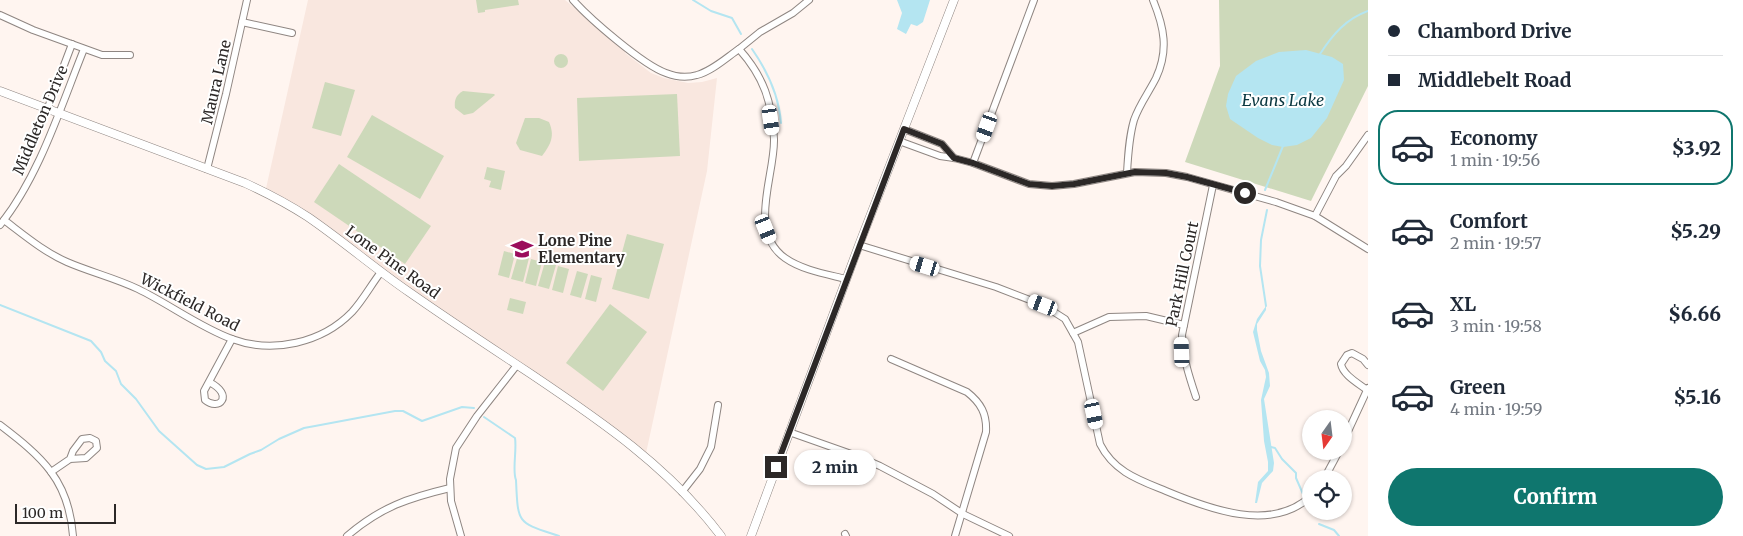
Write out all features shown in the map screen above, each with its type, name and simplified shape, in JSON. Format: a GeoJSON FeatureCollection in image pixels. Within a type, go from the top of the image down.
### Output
{"type":"FeatureCollection","features":[{"type":"Feature","properties":{"kind":"street","name":"Maura Lane"},"geometry":{"type":"LineString","coordinates":[[207,169],[247,0]]}},
{"type":"Feature","properties":{"kind":"street"},"geometry":{"type":"LineString","coordinates":[[573,0],[646,62],[666,73],[685,77],[697,75],[739,49],[760,32],[793,13],[809,0]]}},
{"type":"Feature","properties":{"kind":"street"},"geometry":{"type":"LineString","coordinates":[[750,536],[859,244],[954,0]]}},
{"type":"Feature","properties":{"kind":"street"},"geometry":{"type":"LineString","coordinates":[[973,163],[1034,0]]}},
{"type":"Feature","properties":{"kind":"street"},"geometry":{"type":"LineString","coordinates":[[1127,173],[1130,137],[1134,119],[1156,77],[1163,58],[1164,30],[1153,0]]}},
{"type":"Feature","properties":{"kind":"street"},"geometry":{"type":"LineString","coordinates":[[0,15],[33,30],[102,55],[130,55]]}},
{"type":"Feature","properties":{"kind":"street"},"geometry":{"type":"LineString","coordinates":[[242,22],[292,33]]}},
{"type":"Feature","properties":{"kind":"street","name":"Middleton Drive"},"geometry":{"type":"LineString","coordinates":[[47,110],[72,44]]}},
{"type":"Feature","properties":{"kind":"street","name":"Middleton Drive"},"geometry":{"type":"LineString","coordinates":[[2,222],[34,169],[84,49]]}},
{"type":"Feature","properties":{"kind":"street"},"geometry":{"type":"LineString","coordinates":[[739,49],[762,80],[769,103],[774,138],[773,159],[764,212],[766,229],[771,241],[785,258],[807,268],[846,279]]}},
{"type":"Feature","properties":{"kind":"street","name":"Lone Pine Road"},"geometry":{"type":"LineString","coordinates":[[0,91],[245,183],[293,207],[381,272],[565,397],[636,449],[657,466],[721,536]]}},
{"type":"Feature","properties":{"kind":"street"},"geometry":{"type":"LineString","coordinates":[[904,129],[942,144],[954,158]]}},
{"type":"Feature","properties":{"kind":"street"},"geometry":{"type":"LineString","coordinates":[[1315,216],[1336,176],[1346,166],[1368,135]]}},
{"type":"Feature","properties":{"kind":"street"},"geometry":{"type":"LineString","coordinates":[[898,142],[940,156],[973,163],[1029,184],[1052,186],[1074,184],[1127,173],[1166,173],[1187,177],[1276,202],[1315,216],[1368,249]]}},
{"type":"Feature","properties":{"kind":"street","name":"Park Hill Court"},"geometry":{"type":"LineString","coordinates":[[1196,397],[1182,352],[1182,335],[1214,185]]}},
{"type":"Feature","properties":{"kind":"street","name":"Wickfield Road"},"geometry":{"type":"LineString","coordinates":[[2,222],[67,262],[124,282],[232,339],[255,344],[277,346],[300,342],[320,334],[342,321],[352,311],[381,272]]}},
{"type":"Feature","properties":{"kind":"street"},"geometry":{"type":"LineString","coordinates":[[859,244],[996,287],[1043,305],[1065,320],[1078,342],[1100,444],[1106,456],[1114,465],[1138,479],[1198,505],[1233,513],[1275,514],[1291,509],[1302,502]]}},
{"type":"Feature","properties":{"kind":"street"},"geometry":{"type":"LineString","coordinates":[[1073,333],[1109,317],[1146,316],[1184,325]]}},
{"type":"Feature","properties":{"kind":"street"},"geometry":{"type":"LineString","coordinates":[[209,382],[232,339]]}},
{"type":"Feature","properties":{"kind":"street"},"geometry":{"type":"LineString","coordinates":[[1352,422],[1367,389],[1346,373],[1342,369],[1341,364],[1347,355],[1352,353],[1363,359],[1368,365]]}},
{"type":"Feature","properties":{"kind":"street"},"geometry":{"type":"LineString","coordinates":[[891,359],[955,386],[976,399],[985,415],[986,432],[955,536]]}},
{"type":"Feature","properties":{"kind":"street"},"geometry":{"type":"LineString","coordinates":[[461,536],[451,501],[450,488],[456,448],[477,416],[517,365]]}},
{"type":"Feature","properties":{"kind":"street"},"geometry":{"type":"LineString","coordinates":[[682,492],[700,469],[711,447],[718,405]]}},
{"type":"Feature","properties":{"kind":"street"},"geometry":{"type":"LineString","coordinates":[[0,425],[36,452],[58,480],[68,504],[73,536]]}},
{"type":"Feature","properties":{"kind":"street"},"geometry":{"type":"LineString","coordinates":[[789,432],[880,466],[933,494],[963,514],[1009,536]]}},
{"type":"Feature","properties":{"kind":"street"},"geometry":{"type":"LineString","coordinates":[[51,472],[70,459]]}},
{"type":"Feature","properties":{"kind":"street"},"geometry":{"type":"LineString","coordinates":[[348,536],[385,509],[414,496],[450,488]]}},
{"type":"Feature","properties":{"kind":"shaded area","name":"Lone Pine Elementary"},"geometry":{"type":"Polygon","coordinates":[[[308,0],[565,0],[626,50],[625,53],[651,73],[688,83],[717,78],[707,171],[645,458],[299,211],[265,193],[308,0]]]}},
{"type":"Feature","properties":{"kind":"green space"},"geometry":{"type":"Polygon","coordinates":[[[476,0],[518,0],[519,5],[485,10],[485,12],[478,13],[476,0]]]}},
{"type":"Feature","properties":{"kind":"green space"},"geometry":{"type":"Polygon","coordinates":[[[1219,0],[1368,0],[1368,86],[1311,201],[1185,162],[1220,66],[1219,0]]]}},
{"type":"Feature","properties":{"kind":"green space"},"geometry":{"type":"Polygon","coordinates":[[[561,54],[566,56],[568,61],[566,66],[561,68],[556,66],[554,61],[556,56],[561,54]]]}},
{"type":"Feature","properties":{"kind":"green space"},"geometry":{"type":"Polygon","coordinates":[[[325,82],[355,90],[341,136],[312,128],[325,82]]]}},
{"type":"Feature","properties":{"kind":"green space"},"geometry":{"type":"Polygon","coordinates":[[[463,91],[495,95],[473,113],[464,115],[455,108],[455,100],[463,91]]]}},
{"type":"Feature","properties":{"kind":"green space"},"geometry":{"type":"Polygon","coordinates":[[[677,94],[680,156],[579,161],[577,98],[677,94]]]}},
{"type":"Feature","properties":{"kind":"green space"},"geometry":{"type":"Polygon","coordinates":[[[372,115],[444,156],[420,199],[347,157],[372,115]]]}},
{"type":"Feature","properties":{"kind":"green space"},"geometry":{"type":"Polygon","coordinates":[[[525,118],[539,118],[549,122],[552,136],[548,148],[542,156],[520,150],[516,143],[525,118]]]}},
{"type":"Feature","properties":{"kind":"green space"},"geometry":{"type":"Polygon","coordinates":[[[339,164],[431,226],[405,264],[314,202],[339,164]]]}},
{"type":"Feature","properties":{"kind":"green space"},"geometry":{"type":"Polygon","coordinates":[[[487,167],[505,171],[501,190],[489,187],[491,181],[484,179],[487,167]]]}},
{"type":"Feature","properties":{"kind":"green space"},"geometry":{"type":"Polygon","coordinates":[[[627,234],[664,244],[649,299],[612,289],[627,234]]]}},
{"type":"Feature","properties":{"kind":"green space"},"geometry":{"type":"Polygon","coordinates":[[[504,251],[515,254],[509,278],[498,275],[504,251]]]}},
{"type":"Feature","properties":{"kind":"green space"},"geometry":{"type":"Polygon","coordinates":[[[518,255],[529,258],[523,282],[511,279],[518,255]]]}},
{"type":"Feature","properties":{"kind":"green space"},"geometry":{"type":"Polygon","coordinates":[[[531,259],[542,262],[536,286],[525,283],[531,259]]]}},
{"type":"Feature","properties":{"kind":"green space"},"geometry":{"type":"Polygon","coordinates":[[[545,262],[556,265],[549,289],[538,286],[545,262]]]}},
{"type":"Feature","properties":{"kind":"green space"},"geometry":{"type":"Polygon","coordinates":[[[558,266],[569,269],[563,293],[552,290],[558,266]]]}},
{"type":"Feature","properties":{"kind":"green space"},"geometry":{"type":"Polygon","coordinates":[[[577,271],[588,274],[581,298],[570,295],[577,271]]]}},
{"type":"Feature","properties":{"kind":"green space"},"geometry":{"type":"Polygon","coordinates":[[[591,275],[602,278],[596,302],[585,299],[591,275]]]}},
{"type":"Feature","properties":{"kind":"green space"},"geometry":{"type":"Polygon","coordinates":[[[510,298],[526,302],[523,314],[507,310],[510,298]]]}},
{"type":"Feature","properties":{"kind":"green space"},"geometry":{"type":"Polygon","coordinates":[[[610,304],[647,332],[603,391],[566,363],[610,304]]]}},
{"type":"Feature","properties":{"kind":"water"},"geometry":{"type":"Polygon","coordinates":[[[897,0],[930,0],[923,22],[917,26],[911,24],[906,34],[897,29],[902,13],[897,0]]]}},
{"type":"Feature","properties":{"kind":"water","name":"Evans Lake"},"geometry":{"type":"Polygon","coordinates":[[[1306,50],[1332,57],[1343,64],[1344,80],[1327,118],[1311,138],[1297,145],[1283,147],[1272,145],[1230,119],[1226,106],[1228,94],[1236,76],[1256,61],[1279,52],[1306,50]]]}},
{"type":"Feature","properties":{"kind":"water"},"geometry":{"type":"Polygon","coordinates":[[[1266,306],[1266,310],[1257,324],[1257,330],[1261,351],[1269,373],[1270,386],[1264,399],[1274,463],[1273,471],[1262,483],[1257,503],[1255,503],[1258,482],[1268,471],[1268,462],[1264,441],[1261,400],[1266,377],[1253,332],[1257,319],[1266,306]]]}},
{"type":"Feature","properties":{"kind":"waterway"},"geometry":{"type":"LineString","coordinates":[[693,0],[711,11],[732,18],[741,34]]}},
{"type":"Feature","properties":{"kind":"waterway"},"geometry":{"type":"LineString","coordinates":[[1320,54],[1341,28],[1353,18],[1368,11]]}},
{"type":"Feature","properties":{"kind":"waterway"},"geometry":{"type":"LineString","coordinates":[[752,49],[772,84],[778,103],[781,123]]}},
{"type":"Feature","properties":{"kind":"waterway"},"geometry":{"type":"LineString","coordinates":[[1265,190],[1283,146]]}},
{"type":"Feature","properties":{"kind":"waterway"},"geometry":{"type":"LineString","coordinates":[[1266,306],[1260,266],[1261,240],[1267,210]]}},
{"type":"Feature","properties":{"kind":"waterway"},"geometry":{"type":"LineString","coordinates":[[0,305],[91,341],[101,352],[105,361],[116,371],[121,384],[136,399],[159,431],[197,465],[206,469],[224,467],[304,428],[395,411],[403,411],[422,421],[462,407],[474,408]]}},
{"type":"Feature","properties":{"kind":"waterway"},"geometry":{"type":"LineString","coordinates":[[484,417],[515,438],[514,471],[519,514],[522,520],[535,528],[559,536]]}},
{"type":"Feature","properties":{"kind":"waterway"},"geometry":{"type":"LineString","coordinates":[[1271,447],[1275,448],[1282,459],[1296,473],[1296,478],[1302,492]]}},
{"type":"Feature","properties":{"kind":"waterway"},"geometry":{"type":"LineString","coordinates":[[1319,524],[1334,530],[1339,536]]}},
{"type":"Feature","properties":{"kind":"place","name":"Lone Pine Elementary"},"geometry":{"type":"Point","coordinates":[522,249]}},
{"type":"Feature","properties":{"kind":"route"},"geometry":{"type":"LineString","coordinates":[[776,467],[904,129],[942,144],[954,158],[1029,184],[1052,186],[1074,184],[1135,172],[1166,173],[1245,193]]}}]}
